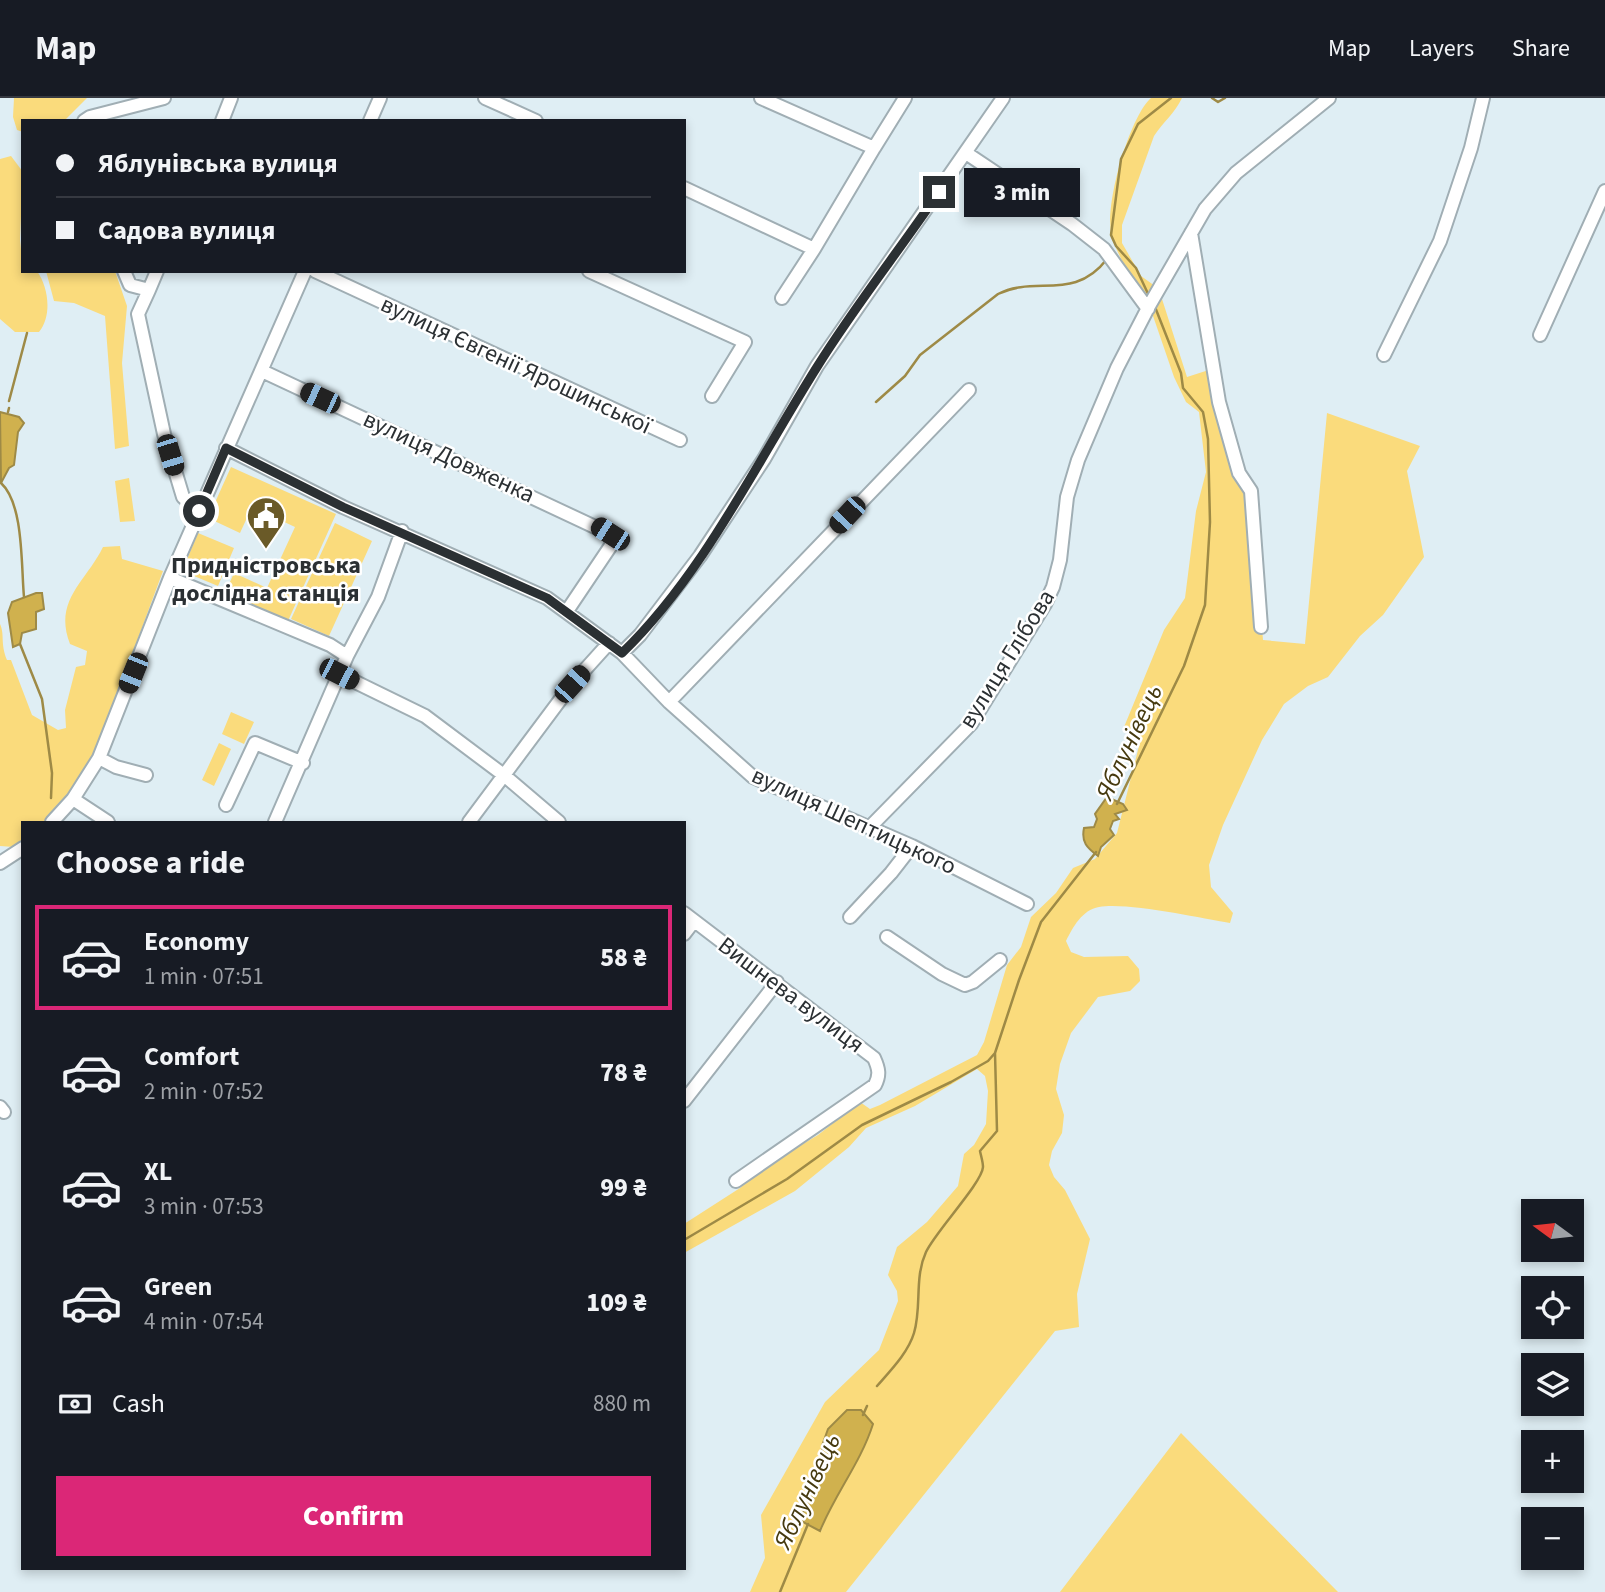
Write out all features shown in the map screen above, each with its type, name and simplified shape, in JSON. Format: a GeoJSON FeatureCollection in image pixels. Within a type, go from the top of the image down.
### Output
{"type":"FeatureCollection","features":[{"type":"Feature","properties":{"kind":"street"},"geometry":{"type":"LineString","coordinates":[[87,119],[164,98]]}},
{"type":"Feature","properties":{"kind":"street"},"geometry":{"type":"LineString","coordinates":[[223,119],[231,98]]}},
{"type":"Feature","properties":{"kind":"street"},"geometry":{"type":"LineString","coordinates":[[371,119],[380,98]]}},
{"type":"Feature","properties":{"kind":"street"},"geometry":{"type":"LineString","coordinates":[[485,98],[532,119]]}},
{"type":"Feature","properties":{"kind":"street"},"geometry":{"type":"LineString","coordinates":[[761,98],[874,148]]}},
{"type":"Feature","properties":{"kind":"street"},"geometry":{"type":"LineString","coordinates":[[782,298],[905,98]]}},
{"type":"Feature","properties":{"kind":"street"},"geometry":{"type":"LineString","coordinates":[[622,653],[640,635],[700,556],[764,459],[817,366],[1003,98]]}},
{"type":"Feature","properties":{"kind":"street"},"geometry":{"type":"LineString","coordinates":[[1261,627],[1251,491],[1239,473],[1219,402],[1191,233],[1205,209],[1236,173],[1329,98]]}},
{"type":"Feature","properties":{"kind":"street"},"geometry":{"type":"LineString","coordinates":[[1384,355],[1440,241],[1471,148],[1483,98]]}},
{"type":"Feature","properties":{"kind":"street"},"geometry":{"type":"LineString","coordinates":[[966,153],[1104,249],[1148,308]]}},
{"type":"Feature","properties":{"kind":"street"},"geometry":{"type":"LineString","coordinates":[[686,189],[814,249]]}},
{"type":"Feature","properties":{"kind":"street"},"geometry":{"type":"LineString","coordinates":[[1053,211],[1066,190]]}},
{"type":"Feature","properties":{"kind":"street"},"geometry":{"type":"LineString","coordinates":[[1540,335],[1605,191]]}},
{"type":"Feature","properties":{"kind":"street","name":"вулиця Глібова"},"geometry":{"type":"LineString","coordinates":[[870,827],[971,724],[1045,604],[1060,561],[1067,497],[1078,460],[1117,369],[1191,233]]}},
{"type":"Feature","properties":{"kind":"street"},"geometry":{"type":"LineString","coordinates":[[125,273],[130,285],[149,290]]}},
{"type":"Feature","properties":{"kind":"street"},"geometry":{"type":"LineString","coordinates":[[156,273],[138,314],[164,434],[183,497],[199,511]]}},
{"type":"Feature","properties":{"kind":"street"},"geometry":{"type":"LineString","coordinates":[[53,821],[74,799],[99,758],[170,578],[304,273]]}},
{"type":"Feature","properties":{"kind":"street","name":"вулиця Євгенії Ярошинської"},"geometry":{"type":"LineString","coordinates":[[319,273],[680,440]]}},
{"type":"Feature","properties":{"kind":"street"},"geometry":{"type":"LineString","coordinates":[[593,273],[746,342],[712,396]]}},
{"type":"Feature","properties":{"kind":"street","name":"вулиця Довженка"},"geometry":{"type":"LineString","coordinates":[[262,370],[610,534],[612,544],[566,611]]}},
{"type":"Feature","properties":{"kind":"street"},"geometry":{"type":"LineString","coordinates":[[669,702],[969,390]]}},
{"type":"Feature","properties":{"kind":"street","name":"вулиця Шептицького"},"geometry":{"type":"LineString","coordinates":[[226,448],[343,507],[547,598],[622,653],[669,702],[753,777],[912,846],[1027,904]]}},
{"type":"Feature","properties":{"kind":"street"},"geometry":{"type":"LineString","coordinates":[[275,821],[303,763],[347,656],[378,597],[401,531]]}},
{"type":"Feature","properties":{"kind":"street"},"geometry":{"type":"LineString","coordinates":[[170,578],[330,645],[347,656]]}},
{"type":"Feature","properties":{"kind":"street"},"geometry":{"type":"LineString","coordinates":[[470,821],[572,684],[609,643]]}},
{"type":"Feature","properties":{"kind":"street"},"geometry":{"type":"LineString","coordinates":[[339,674],[425,716],[505,776],[558,821]]}},
{"type":"Feature","properties":{"kind":"street"},"geometry":{"type":"LineString","coordinates":[[226,805],[256,743],[303,763]]}},
{"type":"Feature","properties":{"kind":"street"},"geometry":{"type":"LineString","coordinates":[[99,758],[116,767],[146,775]]}},
{"type":"Feature","properties":{"kind":"street"},"geometry":{"type":"LineString","coordinates":[[74,799],[107,821]]}},
{"type":"Feature","properties":{"kind":"street"},"geometry":{"type":"LineString","coordinates":[[850,916],[891,873],[912,846]]}},
{"type":"Feature","properties":{"kind":"street"},"geometry":{"type":"LineString","coordinates":[[0,863],[21,849]]}},
{"type":"Feature","properties":{"kind":"street","name":"Вишнева вулиця"},"geometry":{"type":"LineString","coordinates":[[689,917],[874,1058],[879,1077],[875,1086],[736,1181]]}},
{"type":"Feature","properties":{"kind":"street"},"geometry":{"type":"LineString","coordinates":[[887,937],[942,974],[965,985],[973,982],[1000,960]]}},
{"type":"Feature","properties":{"kind":"street"},"geometry":{"type":"LineString","coordinates":[[686,1098],[777,982]]}},
{"type":"Feature","properties":{"kind":"shaded area"},"geometry":{"type":"Polygon","coordinates":[[[14,98],[87,98],[66,119],[21,119],[21,131],[17,130],[13,117],[14,98]]]}},
{"type":"Feature","properties":{"kind":"shaded area"},"geometry":{"type":"Polygon","coordinates":[[[1151,98],[1182,98],[1154,136],[1122,225],[1122,243],[1141,276],[1155,286],[1146,300],[1119,254],[1110,224],[1120,164],[1134,124],[1151,98]]]}},
{"type":"Feature","properties":{"kind":"shaded area"},"geometry":{"type":"Polygon","coordinates":[[[11,156],[21,169],[21,273],[38,273],[44,285],[47,310],[39,332],[15,332],[0,319],[0,159],[11,156]]]}},
{"type":"Feature","properties":{"kind":"shaded area"},"geometry":{"type":"Polygon","coordinates":[[[47,273],[116,273],[127,306],[122,363],[129,446],[115,449],[105,316],[74,303],[54,301],[47,273]]]}},
{"type":"Feature","properties":{"kind":"shaded area"},"geometry":{"type":"Polygon","coordinates":[[[1162,299],[1187,377],[1215,368],[1241,469],[1256,496],[1263,640],[1305,644],[1327,413],[1420,446],[1407,471],[1424,557],[1383,615],[1360,636],[1328,677],[1308,686],[1284,704],[1262,740],[1223,825],[1209,865],[1211,887],[1233,913],[1230,923],[1145,909],[1099,907],[1083,915],[1066,941],[1071,952],[1084,957],[1128,956],[1139,969],[1140,981],[1130,991],[1098,997],[1071,1033],[1060,1064],[1056,1089],[1064,1115],[1062,1133],[1052,1151],[1049,1165],[1090,1239],[1077,1294],[1079,1327],[1055,1331],[846,1592],[750,1592],[765,1558],[761,1515],[825,1402],[879,1350],[898,1301],[897,1291],[888,1275],[897,1247],[927,1222],[958,1186],[964,1154],[974,1145],[986,1124],[988,1091],[985,1076],[977,1069],[915,1106],[866,1128],[849,1147],[795,1191],[686,1252],[686,1223],[740,1188],[766,1166],[818,1135],[860,1102],[870,1109],[880,1105],[977,1055],[984,1042],[1007,965],[1021,947],[1031,917],[1056,893],[1073,868],[1095,859],[1117,833],[1140,742],[1124,727],[1164,630],[1185,598],[1196,511],[1206,472],[1199,412],[1186,402],[1174,377],[1152,313],[1162,299]],[[873,1424],[822,1458],[810,1486],[801,1521],[821,1531],[873,1424]]]}},
{"type":"Feature","properties":{"kind":"shaded area"},"geometry":{"type":"Polygon","coordinates":[[[0,412],[19,417],[24,423],[18,432],[14,465],[9,468],[1,483],[0,412]]]}},
{"type":"Feature","properties":{"kind":"shaded area"},"geometry":{"type":"Polygon","coordinates":[[[231,467],[336,514],[288,621],[225,593],[234,573],[267,588],[295,527],[252,507],[240,533],[208,518],[231,467]]]}},
{"type":"Feature","properties":{"kind":"shaded area"},"geometry":{"type":"Polygon","coordinates":[[[129,478],[135,521],[120,522],[115,481],[129,478]]]}},
{"type":"Feature","properties":{"kind":"shaded area"},"geometry":{"type":"Polygon","coordinates":[[[335,523],[372,541],[329,636],[291,619],[335,523]]]}},
{"type":"Feature","properties":{"kind":"shaded area"},"geometry":{"type":"Polygon","coordinates":[[[198,533],[234,548],[218,586],[182,571],[198,533]]]}},
{"type":"Feature","properties":{"kind":"shaded area"},"geometry":{"type":"Polygon","coordinates":[[[120,546],[122,559],[163,571],[89,771],[47,821],[21,821],[21,842],[14,847],[0,846],[0,624],[7,660],[11,660],[32,715],[58,730],[66,728],[65,710],[76,667],[85,665],[87,651],[70,644],[66,629],[68,603],[103,547],[120,546]]]}},
{"type":"Feature","properties":{"kind":"shaded area"},"geometry":{"type":"Polygon","coordinates":[[[42,593],[44,609],[36,612],[36,629],[22,633],[20,644],[13,647],[8,613],[12,602],[42,593]]]}},
{"type":"Feature","properties":{"kind":"shaded area"},"geometry":{"type":"Polygon","coordinates":[[[231,712],[254,722],[244,744],[222,734],[231,712]]]}},
{"type":"Feature","properties":{"kind":"shaded area"},"geometry":{"type":"Polygon","coordinates":[[[219,743],[231,749],[214,786],[202,780],[219,743]]]}},
{"type":"Feature","properties":{"kind":"shaded area"},"geometry":{"type":"Polygon","coordinates":[[[1107,797],[1123,804],[1127,810],[1115,814],[1119,819],[1113,821],[1110,829],[1114,835],[1101,847],[1098,856],[1086,844],[1083,837],[1084,828],[1094,827],[1097,819],[1095,814],[1107,797]]]}},
{"type":"Feature","properties":{"kind":"shaded area"},"geometry":{"type":"Polygon","coordinates":[[[847,1410],[861,1410],[873,1424],[862,1452],[820,1531],[801,1521],[810,1486],[822,1458],[822,1446],[828,1429],[847,1410]]]}},
{"type":"Feature","properties":{"kind":"shaded area"},"geometry":{"type":"Polygon","coordinates":[[[1181,1433],[1338,1592],[1060,1592],[1181,1433]]]}},
{"type":"Feature","properties":{"kind":"waterway","name":"Яблунівець"},"geometry":{"type":"LineString","coordinates":[[1150,298],[1136,268],[1116,246],[1111,235],[1121,159],[1138,124],[1171,98]]}},
{"type":"Feature","properties":{"kind":"waterway","name":"Яблунівець"},"geometry":{"type":"LineString","coordinates":[[1212,98],[1218,102],[1225,98]]}},
{"type":"Feature","properties":{"kind":"waterway"},"geometry":{"type":"LineString","coordinates":[[876,402],[905,376],[920,355],[998,294],[1012,289],[1054,286],[1081,280],[1107,259]]}},
{"type":"Feature","properties":{"kind":"waterway","name":"Яблунівець"},"geometry":{"type":"LineString","coordinates":[[1117,804],[1184,666],[1205,605],[1210,522],[1208,439],[1203,412],[1183,388],[1181,373],[1155,307]]}},
{"type":"Feature","properties":{"kind":"waterway"},"geometry":{"type":"LineString","coordinates":[[9,401],[27,333]]}},
{"type":"Feature","properties":{"kind":"waterway"},"geometry":{"type":"LineString","coordinates":[[8,412],[9,408]]}},
{"type":"Feature","properties":{"kind":"waterway"},"geometry":{"type":"LineString","coordinates":[[1,483],[14,505],[18,520],[24,597]]}},
{"type":"Feature","properties":{"kind":"waterway"},"geometry":{"type":"LineString","coordinates":[[20,644],[42,699],[52,773],[51,798]]}},
{"type":"Feature","properties":{"kind":"waterway","name":"Яблунівець"},"geometry":{"type":"LineString","coordinates":[[877,1386],[903,1355],[914,1333],[920,1272],[926,1252],[981,1174],[983,1167],[980,1151],[997,1131],[995,1053],[1041,922],[1096,852]]}},
{"type":"Feature","properties":{"kind":"waterway"},"geometry":{"type":"LineString","coordinates":[[686,1239],[787,1179],[862,1125],[951,1082],[988,1061],[995,1053]]}},
{"type":"Feature","properties":{"kind":"waterway","name":"Яблунівець"},"geometry":{"type":"LineString","coordinates":[[863,1415],[867,1406]]}},
{"type":"Feature","properties":{"kind":"waterway","name":"Яблунівець"},"geometry":{"type":"LineString","coordinates":[[780,1592],[808,1524]]}},
{"type":"Feature","properties":{"kind":"place","name":"Придністровська дослідна станція"},"geometry":{"type":"Point","coordinates":[266,550]}},
{"type":"Feature","properties":{"kind":"route"},"geometry":{"type":"LineString","coordinates":[[199,511],[226,448],[343,507],[547,598],[622,653],[640,635],[700,556],[764,459],[817,366],[939,192]]}}]}
